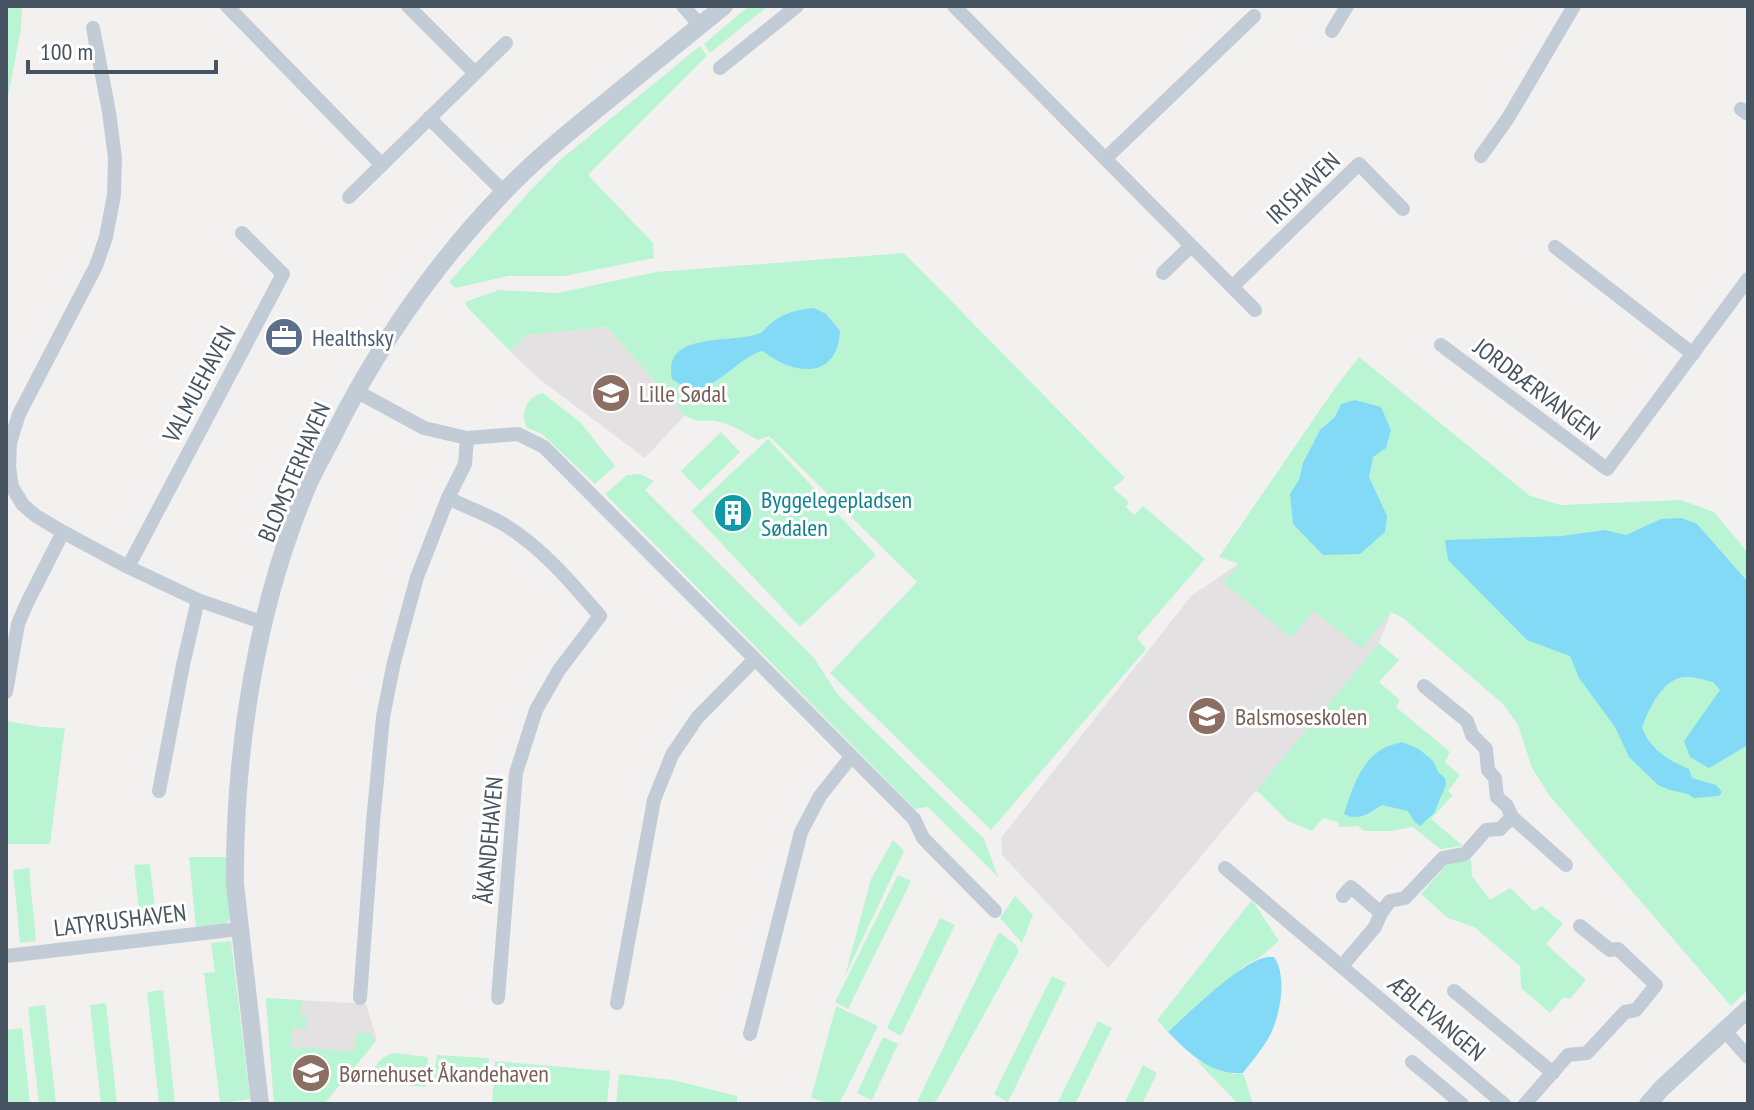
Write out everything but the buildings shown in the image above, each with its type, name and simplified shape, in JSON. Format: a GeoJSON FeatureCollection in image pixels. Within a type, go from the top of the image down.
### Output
{"type":"FeatureCollection","features":[{"type":"Feature","properties":{"kind":"street"},"geometry":{"type":"LineString","coordinates":[[227,6],[382,165]]}},
{"type":"Feature","properties":{"kind":"street"},"geometry":{"type":"LineString","coordinates":[[408,6],[475,73]]}},
{"type":"Feature","properties":{"kind":"street"},"geometry":{"type":"LineString","coordinates":[[683,6],[700,25]]}},
{"type":"Feature","properties":{"kind":"street","name":"BLOMSTERHAVEN"},"geometry":{"type":"LineString","coordinates":[[260,1104],[235,884],[240,768],[252,675],[264,623],[284,550],[309,483],[356,391],[413,300],[450,253],[504,192],[566,134],[724,6]]}},
{"type":"Feature","properties":{"kind":"street"},"geometry":{"type":"LineString","coordinates":[[720,68],[797,6]]}},
{"type":"Feature","properties":{"kind":"street"},"geometry":{"type":"LineString","coordinates":[[954,6],[1255,310]]}},
{"type":"Feature","properties":{"kind":"street"},"geometry":{"type":"LineString","coordinates":[[1332,31],[1347,6]]}},
{"type":"Feature","properties":{"kind":"street"},"geometry":{"type":"LineString","coordinates":[[1481,156],[1508,118],[1574,6]]}},
{"type":"Feature","properties":{"kind":"street"},"geometry":{"type":"LineString","coordinates":[[1105,159],[1254,16]]}},
{"type":"Feature","properties":{"kind":"street"},"geometry":{"type":"LineString","coordinates":[[93,28],[115,158],[114,195],[106,237],[96,266],[19,414],[10,443],[12,487],[23,505],[63,532],[198,600],[264,623]]}},
{"type":"Feature","properties":{"kind":"street"},"geometry":{"type":"LineString","coordinates":[[349,197],[506,43]]}},
{"type":"Feature","properties":{"kind":"street"},"geometry":{"type":"LineString","coordinates":[[429,118],[504,192]]}},
{"type":"Feature","properties":{"kind":"street","name":"IRISHAVEN"},"geometry":{"type":"LineString","coordinates":[[1232,287],[1359,164],[1403,209]]}},
{"type":"Feature","properties":{"kind":"street","name":"VALMUEHAVEN"},"geometry":{"type":"LineString","coordinates":[[128,567],[283,274],[242,233]]}},
{"type":"Feature","properties":{"kind":"street"},"geometry":{"type":"LineString","coordinates":[[1163,273],[1191,246]]}},
{"type":"Feature","properties":{"kind":"street"},"geometry":{"type":"LineString","coordinates":[[1555,247],[1693,354]]}},
{"type":"Feature","properties":{"kind":"street","name":"JORDBÆRVANGEN"},"geometry":{"type":"LineString","coordinates":[[1441,345],[1607,469],[1748,279]]}},
{"type":"Feature","properties":{"kind":"street"},"geometry":{"type":"LineString","coordinates":[[356,391],[424,428],[467,438],[518,434],[544,447],[914,819],[923,838],[995,911]]}},
{"type":"Feature","properties":{"kind":"street"},"geometry":{"type":"LineString","coordinates":[[360,998],[383,717],[417,577],[465,464],[467,438]]}},
{"type":"Feature","properties":{"kind":"street","name":"ÅKANDEHAVEN"},"geometry":{"type":"LineString","coordinates":[[448,498],[503,524],[533,546],[566,576],[600,616],[559,670],[536,710],[516,773],[498,998]]}},
{"type":"Feature","properties":{"kind":"street"},"geometry":{"type":"LineString","coordinates":[[6,692],[18,624],[63,532]]}},
{"type":"Feature","properties":{"kind":"street"},"geometry":{"type":"LineString","coordinates":[[159,791],[198,600]]}},
{"type":"Feature","properties":{"kind":"street"},"geometry":{"type":"LineString","coordinates":[[617,1003],[654,800],[672,755],[697,718],[754,660]]}},
{"type":"Feature","properties":{"kind":"street"},"geometry":{"type":"LineString","coordinates":[[1424,686],[1467,721],[1472,735],[1486,749],[1488,770],[1495,778],[1497,797],[1507,806],[1512,817],[1566,865]]}},
{"type":"Feature","properties":{"kind":"street"},"geometry":{"type":"LineString","coordinates":[[750,1034],[801,832],[820,796],[851,757]]}},
{"type":"Feature","properties":{"kind":"street"},"geometry":{"type":"LineString","coordinates":[[1342,966],[1375,927],[1390,901],[1405,898],[1443,858],[1465,854],[1486,830],[1500,829],[1512,817]]}},
{"type":"Feature","properties":{"kind":"street","name":"ÆBLEVANGEN"},"geometry":{"type":"LineString","coordinates":[[1225,868],[1504,1104]]}},
{"type":"Feature","properties":{"kind":"street"},"geometry":{"type":"LineString","coordinates":[[1343,896],[1351,887],[1381,913]]}},
{"type":"Feature","properties":{"kind":"street"},"geometry":{"type":"LineString","coordinates":[[1525,1104],[1568,1055],[1587,1053],[1625,1012],[1636,1010],[1656,985],[1618,949],[1610,950],[1580,926]]}},
{"type":"Feature","properties":{"kind":"street","name":"LATYRUSHAVEN"},"geometry":{"type":"LineString","coordinates":[[6,956],[239,929]]}},
{"type":"Feature","properties":{"kind":"street","name":"ÆBLEVANGEN"},"geometry":{"type":"LineString","coordinates":[[1454,991],[1553,1073]]}},
{"type":"Feature","properties":{"kind":"street"},"geometry":{"type":"LineString","coordinates":[[1648,1104],[1748,1009]]}},
{"type":"Feature","properties":{"kind":"street"},"geometry":{"type":"LineString","coordinates":[[1724,1030],[1748,1057]]}},
{"type":"Feature","properties":{"kind":"street"},"geometry":{"type":"LineString","coordinates":[[1412,1062],[1462,1104]]}},
{"type":"Feature","properties":{"kind":"street"},"geometry":{"type":"LineString","coordinates":[[1440,1086],[1458,1065]]}},
{"type":"Feature","properties":{"kind":"shaded area","name":"Lille Sødal"},"geometry":{"type":"Polygon","coordinates":[[[607,327],[685,415],[645,458],[538,378],[510,351],[526,335],[607,327]]]}},
{"type":"Feature","properties":{"kind":"shaded area","name":"Balsmoseskolen"},"geometry":{"type":"Polygon","coordinates":[[[1240,563],[1391,612],[1379,643],[1108,968],[1002,855],[1001,838],[1191,596],[1240,563]]]}},
{"type":"Feature","properties":{"kind":"shaded area","name":"Børnehuset Åkandehaven"},"geometry":{"type":"Polygon","coordinates":[[[266,998],[366,1004],[377,1040],[324,1104],[274,1104],[266,998]]]}},
{"type":"Feature","properties":{"kind":"green space"},"geometry":{"type":"Polygon","coordinates":[[[6,6],[22,6],[21,28],[6,108],[6,6]]]}},
{"type":"Feature","properties":{"kind":"green space"},"geometry":{"type":"Polygon","coordinates":[[[749,6],[768,6],[710,53],[704,44],[749,6]]]}},
{"type":"Feature","properties":{"kind":"green space"},"geometry":{"type":"Polygon","coordinates":[[[700,46],[707,56],[588,175],[653,243],[654,258],[564,276],[508,276],[456,288],[449,282],[560,160],[700,46]]]}},
{"type":"Feature","properties":{"kind":"green space"},"geometry":{"type":"Polygon","coordinates":[[[904,253],[1125,478],[1113,488],[1129,502],[1126,507],[1134,515],[1143,506],[1205,559],[1137,638],[1146,649],[991,830],[830,673],[917,582],[769,436],[758,440],[727,424],[685,415],[607,327],[526,335],[510,351],[465,302],[499,290],[557,293],[656,272],[904,253]]]}},
{"type":"Feature","properties":{"kind":"green space"},"geometry":{"type":"Polygon","coordinates":[[[1359,357],[1530,496],[1561,505],[1681,500],[1714,512],[1748,553],[1748,990],[1731,1006],[1549,795],[1532,768],[1518,725],[1503,704],[1403,618],[1391,612],[1361,649],[1314,611],[1291,638],[1223,582],[1239,564],[1219,557],[1359,357]]]}},
{"type":"Feature","properties":{"kind":"green space"},"geometry":{"type":"Polygon","coordinates":[[[543,393],[581,423],[615,466],[595,484],[542,434],[527,428],[524,417],[526,406],[543,393]]]}},
{"type":"Feature","properties":{"kind":"green space"},"geometry":{"type":"Polygon","coordinates":[[[721,432],[740,452],[700,491],[681,471],[721,432]]]}},
{"type":"Feature","properties":{"kind":"green space"},"geometry":{"type":"Polygon","coordinates":[[[768,439],[876,555],[800,627],[691,511],[768,439]]]}},
{"type":"Feature","properties":{"kind":"green space"},"geometry":{"type":"Polygon","coordinates":[[[640,474],[654,481],[645,490],[814,658],[838,695],[984,839],[998,877],[928,807],[915,809],[605,494],[627,475],[640,474]]]}},
{"type":"Feature","properties":{"kind":"green space"},"geometry":{"type":"Polygon","coordinates":[[[1379,643],[1399,660],[1379,682],[1400,700],[1396,707],[1450,752],[1445,762],[1460,775],[1448,791],[1453,795],[1431,819],[1463,846],[1440,849],[1413,827],[1364,831],[1358,826],[1339,827],[1338,822],[1323,818],[1312,831],[1288,821],[1256,790],[1379,643]]]}},
{"type":"Feature","properties":{"kind":"green space"},"geometry":{"type":"Polygon","coordinates":[[[6,721],[65,728],[50,844],[6,844],[6,721]]]}},
{"type":"Feature","properties":{"kind":"green space"},"geometry":{"type":"Polygon","coordinates":[[[893,840],[904,851],[845,976],[871,879],[893,840]]]}},
{"type":"Feature","properties":{"kind":"green space"},"geometry":{"type":"Polygon","coordinates":[[[189,857],[227,857],[231,913],[226,924],[196,927],[189,857]]]}},
{"type":"Feature","properties":{"kind":"green space"},"geometry":{"type":"Polygon","coordinates":[[[1471,860],[1472,876],[1490,900],[1510,888],[1534,911],[1542,906],[1563,924],[1546,944],[1586,980],[1570,999],[1564,997],[1550,1013],[1521,988],[1520,966],[1474,927],[1448,918],[1421,894],[1448,863],[1471,860]]]}},
{"type":"Feature","properties":{"kind":"green space"},"geometry":{"type":"Polygon","coordinates":[[[150,864],[157,926],[141,928],[134,865],[150,864]]]}},
{"type":"Feature","properties":{"kind":"green space"},"geometry":{"type":"Polygon","coordinates":[[[29,868],[36,941],[20,943],[13,870],[29,868]]]}},
{"type":"Feature","properties":{"kind":"green space"},"geometry":{"type":"Polygon","coordinates":[[[898,875],[911,881],[848,1009],[835,1002],[898,875]]]}},
{"type":"Feature","properties":{"kind":"green space"},"geometry":{"type":"Polygon","coordinates":[[[1015,896],[1033,915],[1022,943],[1000,918],[1015,896]]]}},
{"type":"Feature","properties":{"kind":"green space"},"geometry":{"type":"Polygon","coordinates":[[[1252,900],[1279,941],[1244,966],[1168,1032],[1157,1020],[1252,900]]]}},
{"type":"Feature","properties":{"kind":"green space"},"geometry":{"type":"Polygon","coordinates":[[[940,918],[955,925],[901,1036],[887,1028],[940,918]]]}},
{"type":"Feature","properties":{"kind":"green space"},"geometry":{"type":"Polygon","coordinates":[[[999,932],[1019,951],[937,1100],[930,1104],[916,1104],[999,932]]]}},
{"type":"Feature","properties":{"kind":"green space"},"geometry":{"type":"Polygon","coordinates":[[[231,941],[250,1099],[220,1103],[204,973],[215,972],[211,943],[231,941]]]}},
{"type":"Feature","properties":{"kind":"green space"},"geometry":{"type":"Polygon","coordinates":[[[1052,976],[1066,983],[1008,1102],[994,1094],[1052,976]]]}},
{"type":"Feature","properties":{"kind":"green space"},"geometry":{"type":"Polygon","coordinates":[[[163,990],[175,1104],[159,1104],[147,992],[163,990]]]}},
{"type":"Feature","properties":{"kind":"green space","name":"Børnehuset Åkandehaven"},"geometry":{"type":"Polygon","coordinates":[[[266,998],[301,1000],[300,1017],[307,1017],[306,1029],[292,1028],[291,1047],[354,1051],[356,1034],[371,1033],[375,1042],[324,1104],[274,1104],[266,998]]]}},
{"type":"Feature","properties":{"kind":"green space"},"geometry":{"type":"Polygon","coordinates":[[[106,1003],[117,1104],[101,1104],[90,1005],[106,1003]]]}},
{"type":"Feature","properties":{"kind":"green space"},"geometry":{"type":"Polygon","coordinates":[[[45,1005],[56,1104],[39,1104],[28,1007],[45,1005]]]}},
{"type":"Feature","properties":{"kind":"green space"},"geometry":{"type":"Polygon","coordinates":[[[836,1006],[878,1026],[839,1104],[830,1104],[811,1098],[836,1006]]]}},
{"type":"Feature","properties":{"kind":"green space"},"geometry":{"type":"Polygon","coordinates":[[[1098,1021],[1112,1028],[1075,1104],[1057,1104],[1098,1021]]]}},
{"type":"Feature","properties":{"kind":"green space"},"geometry":{"type":"Polygon","coordinates":[[[22,1028],[30,1104],[6,1104],[6,1030],[22,1028]]]}},
{"type":"Feature","properties":{"kind":"green space"},"geometry":{"type":"Polygon","coordinates":[[[883,1037],[898,1044],[872,1100],[857,1093],[883,1037]]]}},
{"type":"Feature","properties":{"kind":"green space"},"geometry":{"type":"Polygon","coordinates":[[[392,1053],[428,1057],[426,1087],[363,1081],[382,1058],[392,1053]]]}},
{"type":"Feature","properties":{"kind":"green space"},"geometry":{"type":"Polygon","coordinates":[[[437,1055],[489,1058],[488,1081],[434,1078],[437,1055]]]}},
{"type":"Feature","properties":{"kind":"green space"},"geometry":{"type":"Polygon","coordinates":[[[1196,1060],[1234,1074],[1243,1073],[1253,1104],[1238,1104],[1196,1060]]]}},
{"type":"Feature","properties":{"kind":"green space"},"geometry":{"type":"Polygon","coordinates":[[[495,1061],[610,1071],[607,1104],[492,1104],[495,1061]]]}},
{"type":"Feature","properties":{"kind":"green space"},"geometry":{"type":"Polygon","coordinates":[[[1143,1065],[1157,1073],[1142,1104],[1124,1104],[1143,1065]]]}},
{"type":"Feature","properties":{"kind":"green space"},"geometry":{"type":"Polygon","coordinates":[[[619,1074],[673,1080],[737,1096],[737,1104],[616,1104],[619,1074]]]}},
{"type":"Feature","properties":{"kind":"water"},"geometry":{"type":"Polygon","coordinates":[[[814,308],[826,314],[840,331],[837,347],[823,365],[800,369],[763,351],[750,356],[707,386],[687,389],[672,379],[672,363],[678,352],[689,346],[760,333],[784,315],[814,308]]]}},
{"type":"Feature","properties":{"kind":"water"},"geometry":{"type":"Polygon","coordinates":[[[1355,400],[1381,407],[1391,430],[1386,448],[1373,457],[1369,477],[1387,516],[1385,532],[1360,554],[1323,555],[1293,524],[1290,494],[1320,430],[1335,417],[1341,404],[1355,400]]]}},
{"type":"Feature","properties":{"kind":"water"},"geometry":{"type":"Polygon","coordinates":[[[1682,518],[1697,524],[1748,582],[1748,745],[1709,768],[1690,757],[1684,741],[1720,690],[1713,682],[1694,678],[1679,678],[1664,688],[1648,712],[1642,728],[1661,753],[1689,769],[1692,778],[1716,785],[1722,792],[1719,796],[1694,798],[1658,785],[1629,757],[1615,727],[1579,678],[1570,656],[1527,640],[1448,560],[1445,540],[1562,536],[1605,530],[1626,535],[1661,519],[1682,518]]]}},
{"type":"Feature","properties":{"kind":"water"},"geometry":{"type":"Polygon","coordinates":[[[1402,742],[1419,749],[1433,761],[1445,778],[1446,785],[1434,813],[1420,826],[1408,811],[1382,805],[1359,817],[1344,814],[1358,777],[1369,760],[1384,748],[1402,742]]]}},
{"type":"Feature","properties":{"kind":"water"},"geometry":{"type":"Polygon","coordinates":[[[1274,957],[1281,975],[1279,1008],[1269,1037],[1243,1073],[1231,1073],[1210,1066],[1192,1055],[1168,1032],[1230,977],[1257,960],[1274,957]]]}},
{"type":"Feature","properties":{"kind":"place","name":"Healthsky"},"geometry":{"type":"Point","coordinates":[284,337]}},
{"type":"Feature","properties":{"kind":"place","name":"Lille Sødal"},"geometry":{"type":"Point","coordinates":[611,393]}},
{"type":"Feature","properties":{"kind":"place","name":"Byggelegepladsen Sødalen"},"geometry":{"type":"Point","coordinates":[733,513]}},
{"type":"Feature","properties":{"kind":"place","name":"Balsmoseskolen"},"geometry":{"type":"Point","coordinates":[1207,716]}},
{"type":"Feature","properties":{"kind":"place","name":"Børnehuset Åkandehaven"},"geometry":{"type":"Point","coordinates":[311,1073]}}]}
